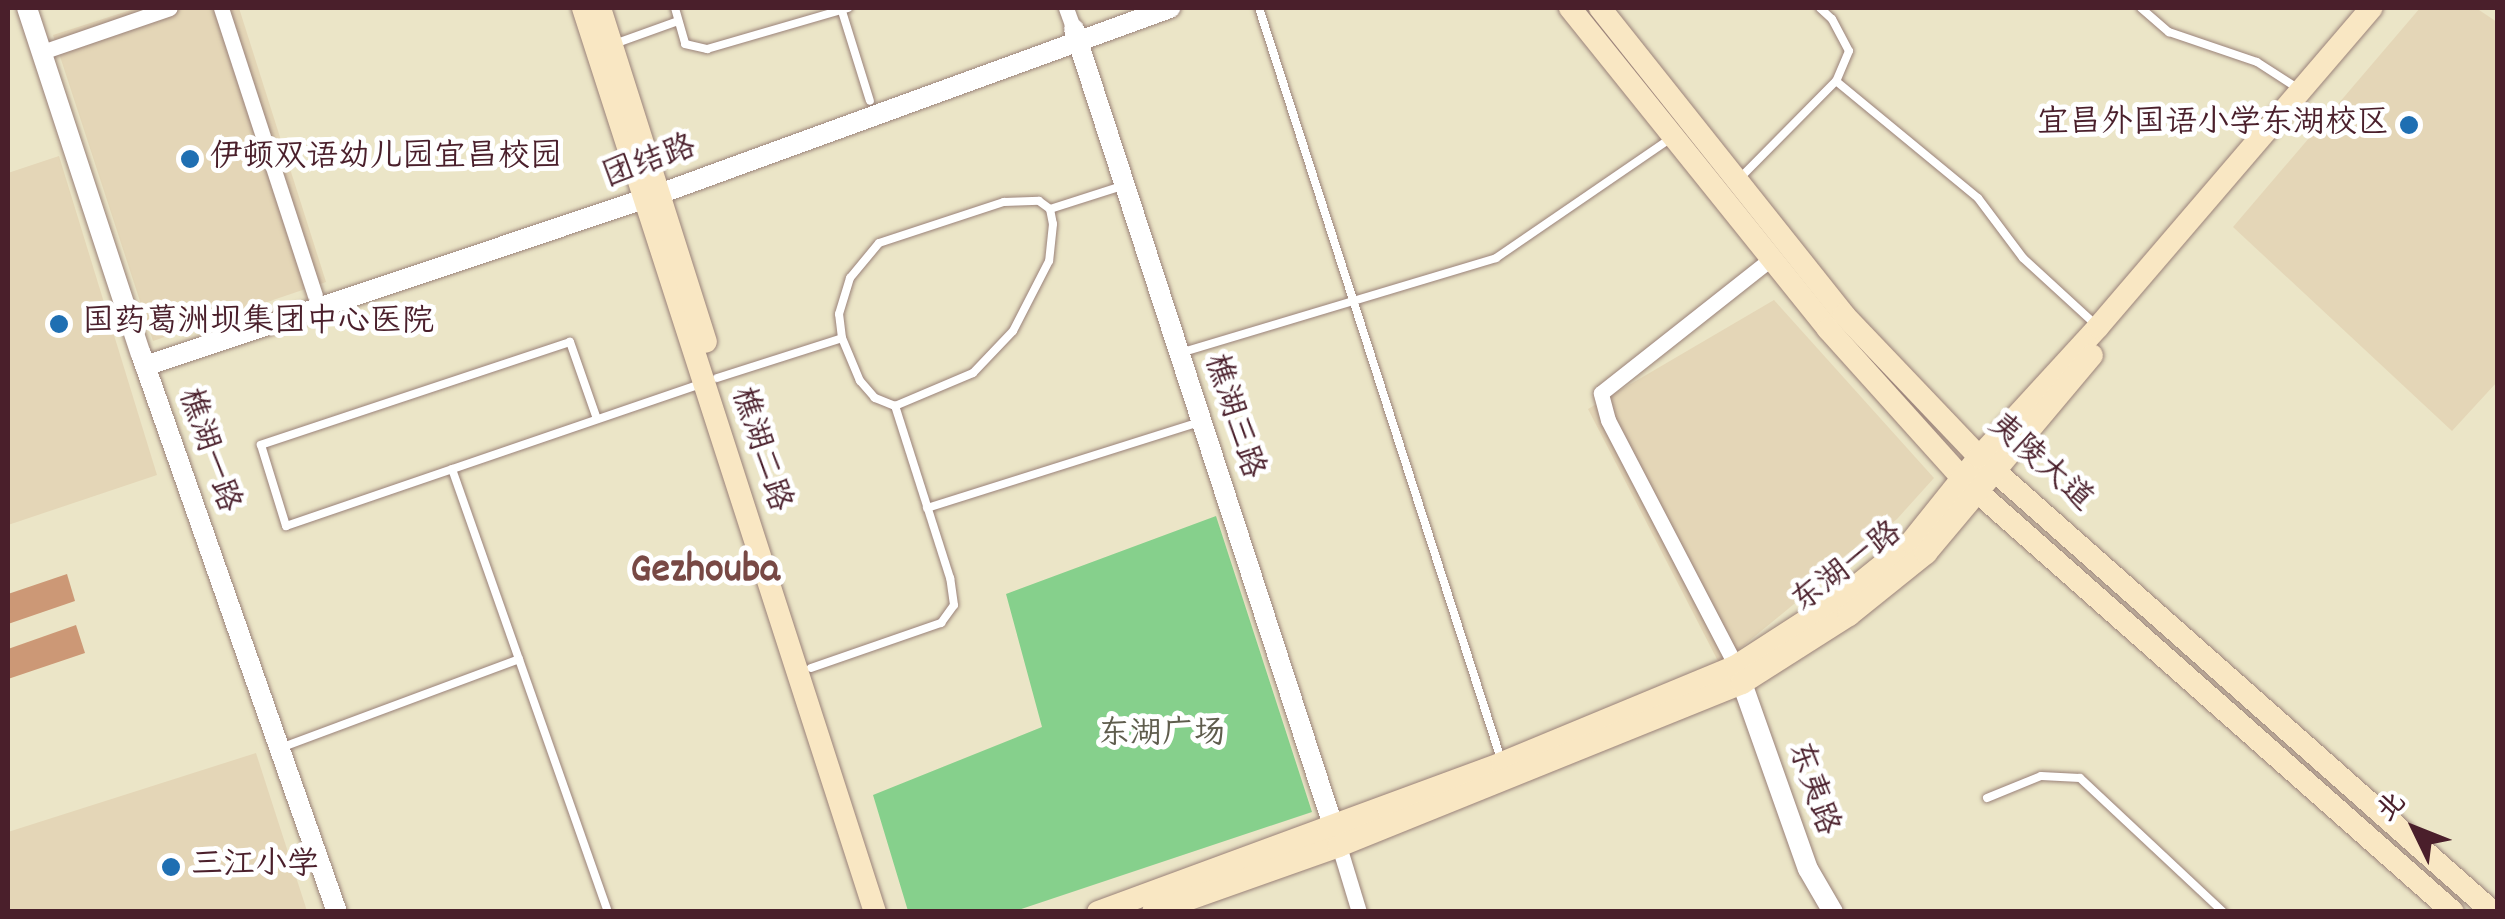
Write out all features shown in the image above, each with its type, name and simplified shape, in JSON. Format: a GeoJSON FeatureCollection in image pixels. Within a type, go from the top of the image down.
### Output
{"type":"FeatureCollection","features":[{"type":"Feature","properties":{"kind":"main road","name":"樵湖二路"},"geometry":{"type":"LineString","coordinates":[[583,8],[652,190]]}},
{"type":"Feature","properties":{"kind":"main road","name":"樵湖二路"},"geometry":{"type":"LineString","coordinates":[[600,8],[710,381],[875,912]]}},
{"type":"Feature","properties":{"kind":"main road","name":"夷陵大道"},"geometry":{"type":"LineString","coordinates":[[1570,8],[1828,329],[1970,485],[2453,912]]}},
{"type":"Feature","properties":{"kind":"main road","name":"夷陵大道"},"geometry":{"type":"LineString","coordinates":[[1600,8],[1844,315],[1987,463],[2494,912]]}},
{"type":"Feature","properties":{"kind":"main road"},"geometry":{"type":"LineString","coordinates":[[1153,912],[1739,675],[1898,553],[1970,485],[2098,326],[2370,8]]}},
{"type":"Feature","properties":{"kind":"main road"},"geometry":{"type":"LineString","coordinates":[[1987,463],[2389,8]]}},
{"type":"Feature","properties":{"kind":"main road","name":"樵湖二路"},"geometry":{"type":"LineString","coordinates":[[710,381],[811,668],[890,912]]}},
{"type":"Feature","properties":{"kind":"main road"},"geometry":{"type":"LineString","coordinates":[[1098,912],[1336,837],[1502,763],[1739,675]]}},
{"type":"Feature","properties":{"kind":"street","name":"樵湖一路"},"geometry":{"type":"LineString","coordinates":[[27,8],[143,360],[337,912]]}},
{"type":"Feature","properties":{"kind":"street"},"geometry":{"type":"LineString","coordinates":[[42,52],[170,8]]}},
{"type":"Feature","properties":{"kind":"street"},"geometry":{"type":"LineString","coordinates":[[222,8],[315,295]]}},
{"type":"Feature","properties":{"kind":"street","name":"团结路"},"geometry":{"type":"LineString","coordinates":[[143,360],[315,295],[652,190],[1072,24],[1132,8]]}},
{"type":"Feature","properties":{"kind":"street","name":"团结路"},"geometry":{"type":"LineString","coordinates":[[143,360],[652,190],[1072,24],[1170,8]]}},
{"type":"Feature","properties":{"kind":"street","name":"樵湖三路"},"geometry":{"type":"LineString","coordinates":[[1072,24],[1336,837]]}},
{"type":"Feature","properties":{"kind":"street"},"geometry":{"type":"LineString","coordinates":[[1739,675],[1630,466],[1608,420],[1601,393],[1772,258]]}},
{"type":"Feature","properties":{"kind":"street","name":"东夷路"},"geometry":{"type":"LineString","coordinates":[[1739,675],[1808,869],[1833,912]]}},
{"type":"Feature","properties":{"kind":"street"},"geometry":{"type":"LineString","coordinates":[[1336,837],[1358,912]]}},
{"type":"Feature","properties":{"kind":"lane"},"geometry":{"type":"LineString","coordinates":[[675,8],[685,44],[707,49],[843,8],[870,101]]}},
{"type":"Feature","properties":{"kind":"lane"},"geometry":{"type":"LineString","coordinates":[[1259,8],[1502,763]]}},
{"type":"Feature","properties":{"kind":"lane"},"geometry":{"type":"LineString","coordinates":[[1738,180],[1836,81],[1848,51],[1832,19],[1820,8]]}},
{"type":"Feature","properties":{"kind":"lane"},"geometry":{"type":"LineString","coordinates":[[2141,8],[2169,32],[2256,62],[2302,90]]}},
{"type":"Feature","properties":{"kind":"lane"},"geometry":{"type":"LineString","coordinates":[[613,45],[678,22]]}},
{"type":"Feature","properties":{"kind":"lane"},"geometry":{"type":"LineString","coordinates":[[1836,81],[1978,198],[2023,258],[2098,326]]}},
{"type":"Feature","properties":{"kind":"lane"},"geometry":{"type":"LineString","coordinates":[[1180,352],[1496,258],[1674,137]]}},
{"type":"Feature","properties":{"kind":"lane"},"geometry":{"type":"LineString","coordinates":[[1050,209],[1125,185]]}},
{"type":"Feature","properties":{"kind":"lane"},"geometry":{"type":"LineString","coordinates":[[1039,201],[1050,209],[1053,224],[1048,261],[1013,330],[973,373],[895,406],[875,398],[860,382],[842,338],[838,314],[850,278],[879,243],[1004,202],[1039,201]]}},
{"type":"Feature","properties":{"kind":"lane"},"geometry":{"type":"LineString","coordinates":[[597,418],[570,342],[261,446],[286,526],[842,338]]}},
{"type":"Feature","properties":{"kind":"lane"},"geometry":{"type":"LineString","coordinates":[[811,668],[941,623],[954,605],[895,406]]}},
{"type":"Feature","properties":{"kind":"lane"},"geometry":{"type":"LineString","coordinates":[[928,508],[1202,422]]}},
{"type":"Feature","properties":{"kind":"lane"},"geometry":{"type":"LineString","coordinates":[[452,469],[608,912]]}},
{"type":"Feature","properties":{"kind":"lane"},"geometry":{"type":"LineString","coordinates":[[280,748],[519,660]]}},
{"type":"Feature","properties":{"kind":"lane"},"geometry":{"type":"LineString","coordinates":[[1987,798],[2041,776],[2080,778],[2223,912]]}},
{"type":"Feature","properties":{"kind":"shaded area","name":"伊顿双语幼儿园宜昌校园"},"geometry":{"type":"Polygon","coordinates":[[[137,8],[239,8],[326,282],[153,341],[53,35],[137,8]]]}},
{"type":"Feature","properties":{"kind":"shaded area","name":"宜昌外国语小学东湖校区"},"geometry":{"type":"Polygon","coordinates":[[[2420,8],[2476,8],[2497,22],[2497,382],[2452,431],[2233,227],[2420,8]]]}},
{"type":"Feature","properties":{"kind":"shaded area","name":"国药葛洲坝集团中心医院"},"geometry":{"type":"Polygon","coordinates":[[[59,156],[157,475],[8,525],[8,173],[59,156]]]}},
{"type":"Feature","properties":{"kind":"shaded area"},"geometry":{"type":"Polygon","coordinates":[[[1774,300],[1934,478],[1897,519],[1720,665],[1588,409],[1774,300]]]}},
{"type":"Feature","properties":{"kind":"shaded area","name":"三江小学"},"geometry":{"type":"Polygon","coordinates":[[[256,753],[307,911],[8,911],[8,832],[256,753]]]}},
{"type":"Feature","properties":{"kind":"green space","name":"东湖广场"},"geometry":{"type":"Polygon","coordinates":[[[1216,516],[1312,812],[1015,911],[908,911],[873,795],[1042,727],[1006,594],[1216,516]]]}},
{"type":"Feature","properties":{"kind":"building"},"geometry":{"type":"Polygon","coordinates":[[[67,574],[75,601],[8,624],[8,594],[67,574]]]}},
{"type":"Feature","properties":{"kind":"building"},"geometry":{"type":"Polygon","coordinates":[[[76,625],[85,653],[8,679],[8,649],[76,625]]]}},
{"type":"Feature","properties":{"kind":"place","name":"宜昌外国语小学东湖校区"},"geometry":{"type":"Point","coordinates":[2409,125]}},
{"type":"Feature","properties":{"kind":"place","name":"伊顿双语幼儿园宜昌校园"},"geometry":{"type":"Point","coordinates":[190,159]}},
{"type":"Feature","properties":{"kind":"place","name":"国药葛洲坝集团中心医院"},"geometry":{"type":"Point","coordinates":[59,324]}},
{"type":"Feature","properties":{"kind":"place","name":"三江小学"},"geometry":{"type":"Point","coordinates":[171,867]}},
{"type":"Feature","properties":{"kind":"district","name":"Gezhouba"},"geometry":{"type":"Point","coordinates":[705,572]}}]}
